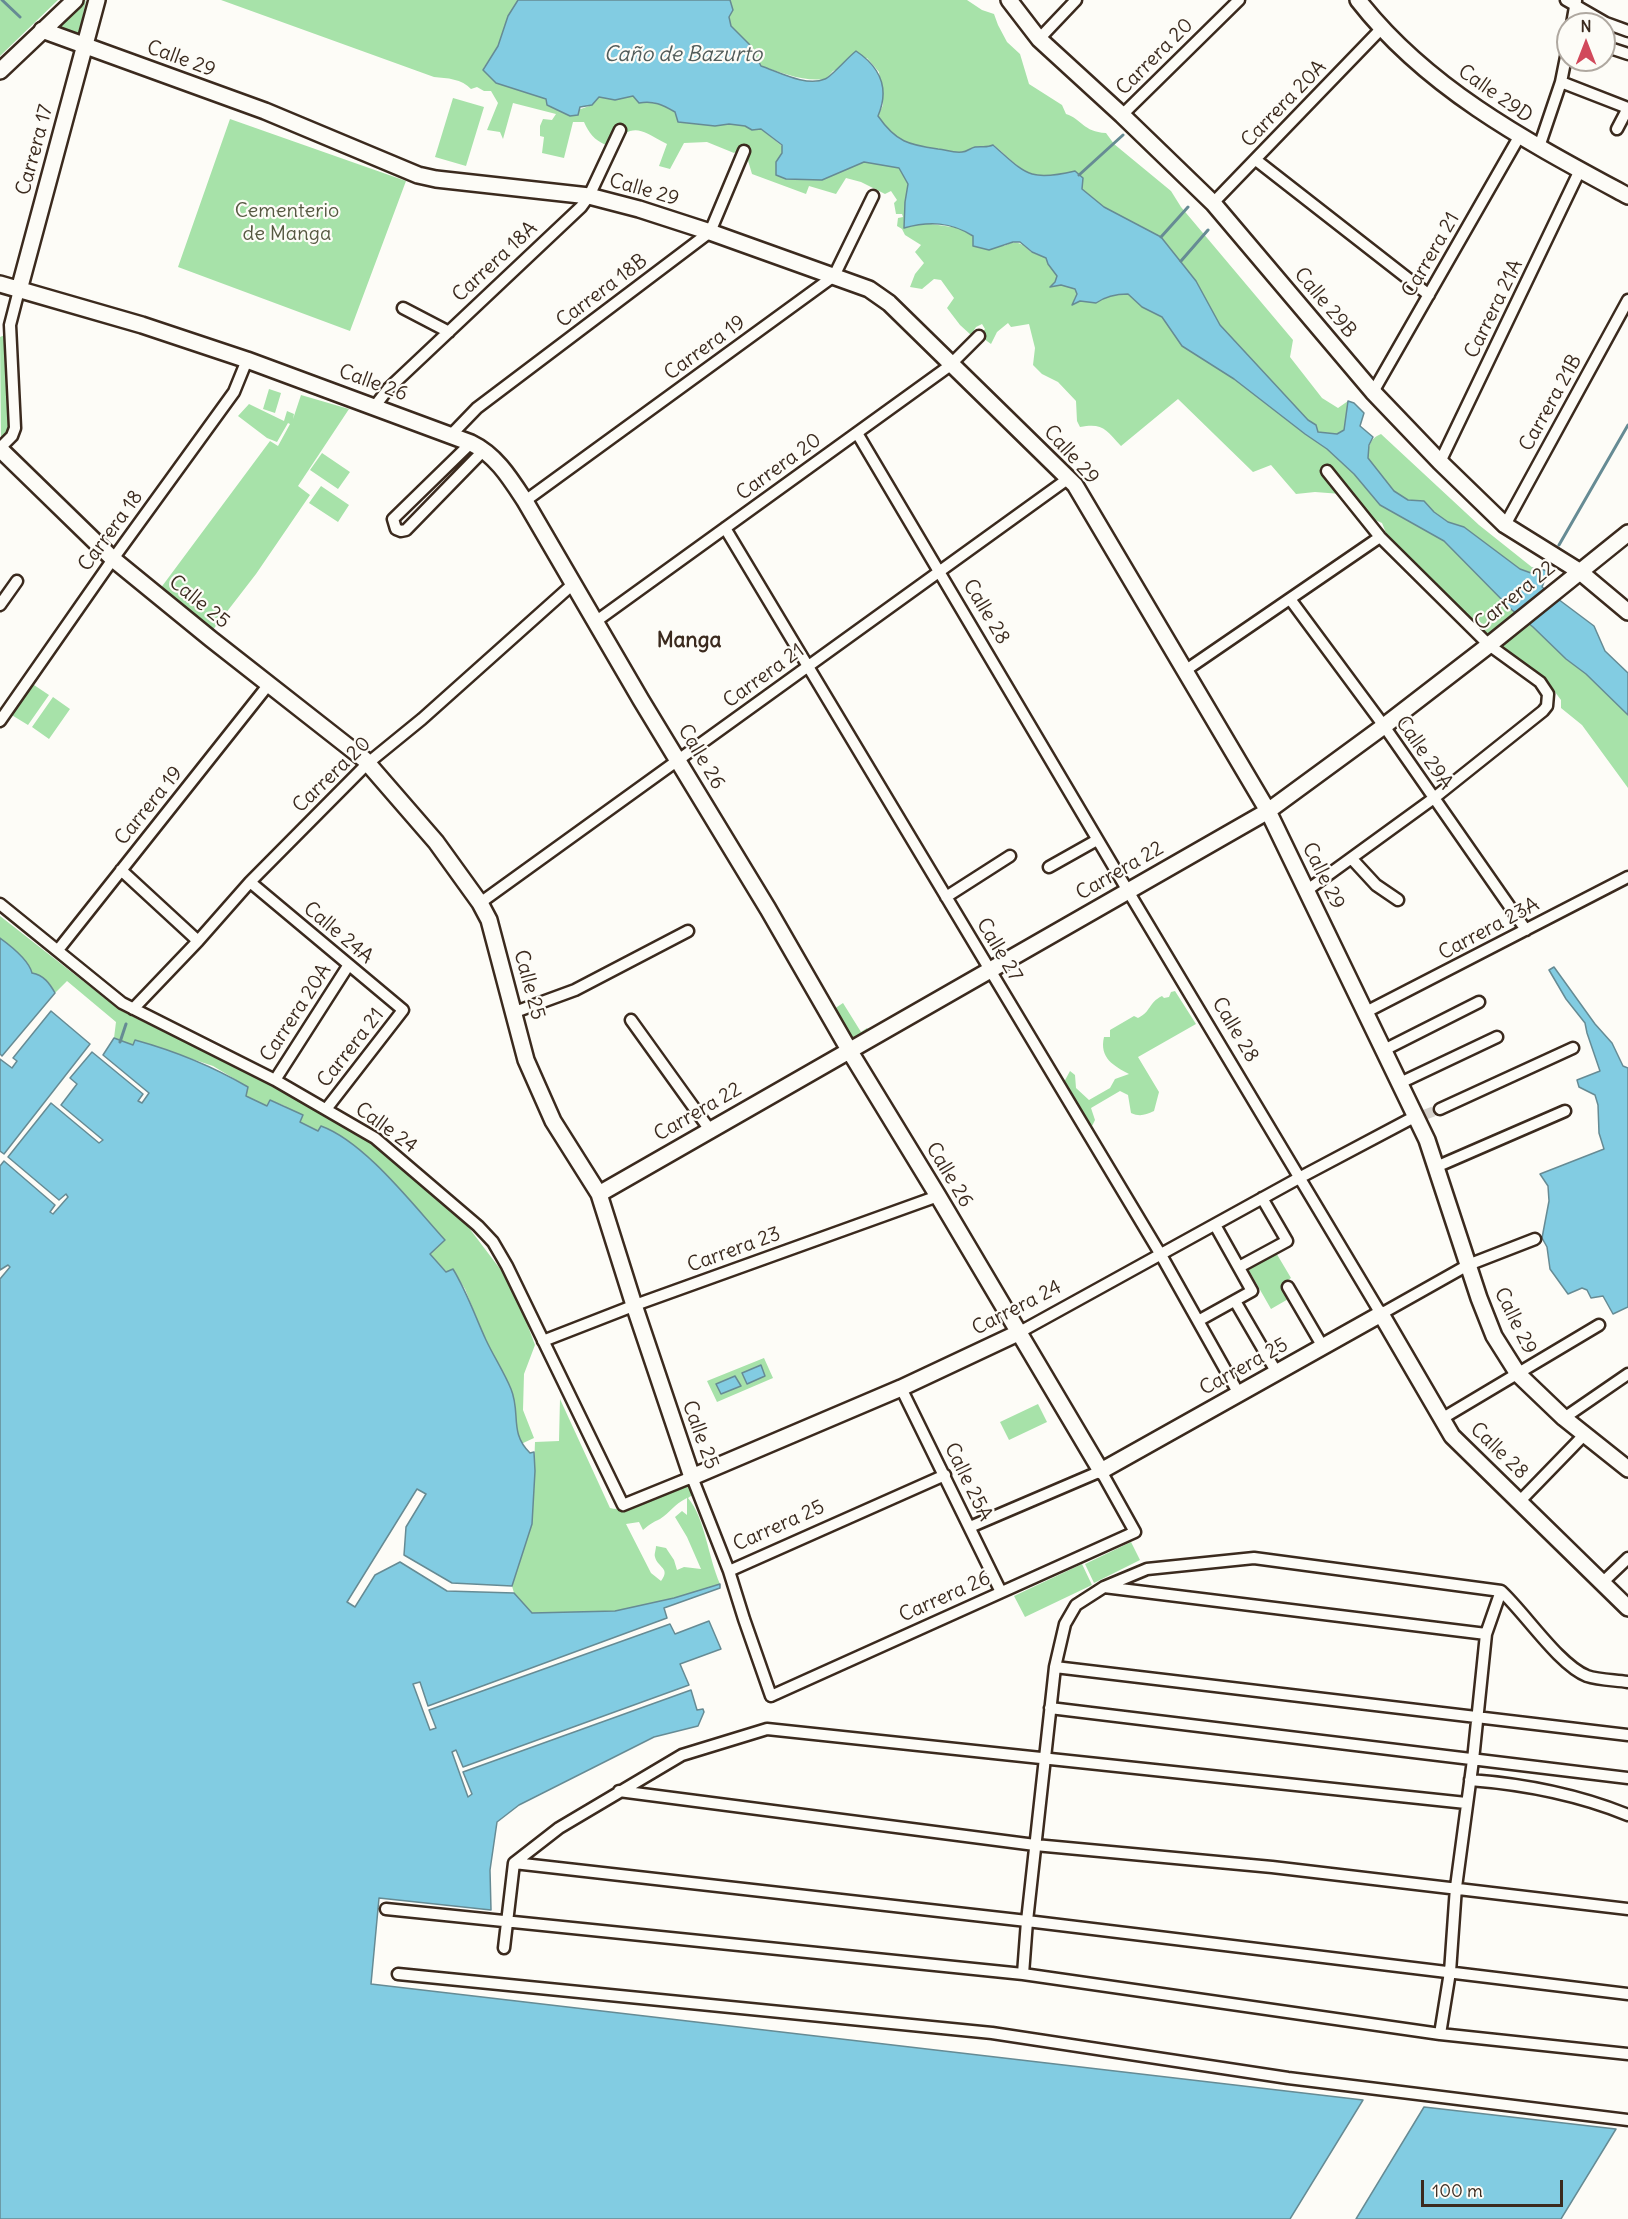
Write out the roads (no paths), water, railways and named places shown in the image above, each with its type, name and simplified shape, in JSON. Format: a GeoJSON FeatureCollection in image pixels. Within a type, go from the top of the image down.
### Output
{"type":"FeatureCollection","features":[{"type":"Feature","properties":{"kind":"main road"},"geometry":{"type":"LineString","coordinates":[[0,71],[75,0]]}},
{"type":"Feature","properties":{"kind":"main road","name":"Carrera 17"},"geometry":{"type":"LineString","coordinates":[[19,290],[97,0]]}},
{"type":"Feature","properties":{"kind":"main road","name":"Calle 29D"},"geometry":{"type":"LineString","coordinates":[[1358,0],[1381,29],[1405,53],[1447,87],[1519,137],[1628,196]]}},
{"type":"Feature","properties":{"kind":"main road","name":"Calle 29B"},"geometry":{"type":"LineString","coordinates":[[1011,1],[1039,39],[1122,115],[1213,204],[1373,392],[1440,462],[1505,525],[1579,571],[1628,612]]}},
{"type":"Feature","properties":{"kind":"main road","name":"Calle 29"},"geometry":{"type":"LineString","coordinates":[[42,30],[265,111],[418,175],[589,196],[639,209],[869,289],[889,303],[1069,478],[1186,670],[1268,811],[1400,1083],[1419,1117],[1494,1336],[1518,1374],[1564,1418],[1628,1469]]}},
{"type":"Feature","properties":{"kind":"main road","name":"Calle 26"},"geometry":{"type":"LineString","coordinates":[[0,284],[142,325],[375,406],[478,446],[505,471],[525,501],[1101,1471]]}},
{"type":"Feature","properties":{"kind":"main road","name":"Calle 25"},"geometry":{"type":"LineString","coordinates":[[0,448],[113,559],[368,763],[436,842],[480,903],[489,920],[526,1060],[553,1121],[599,1194],[692,1477]]}},
{"type":"Feature","properties":{"kind":"main road","name":"Carrera 22"},"geometry":{"type":"LineString","coordinates":[[599,1194],[1268,811],[1493,642],[1628,533]]}},
{"type":"Feature","properties":{"kind":"main road","name":"Carrera 25"},"geometry":{"type":"LineString","coordinates":[[1101,1471],[1381,1314]]}},
{"type":"Feature","properties":{"kind":"main road","name":"Calle 28"},"geometry":{"type":"LineString","coordinates":[[1381,1314],[1452,1436],[1628,1608]]}},
{"type":"Feature","properties":{"kind":"main road","name":"Carrera 24"},"geometry":{"type":"LineString","coordinates":[[692,1477],[901,1388],[1018,1333]]}},
{"type":"Feature","properties":{"kind":"street"},"geometry":{"type":"LineString","coordinates":[[1039,39],[1076,0]]}},
{"type":"Feature","properties":{"kind":"street","name":"Carrera 20"},"geometry":{"type":"LineString","coordinates":[[1122,115],[1239,0]]}},
{"type":"Feature","properties":{"kind":"street"},"geometry":{"type":"LineString","coordinates":[[1572,2],[1606,23],[1628,31]]}},
{"type":"Feature","properties":{"kind":"street","name":"Carrera 20A"},"geometry":{"type":"LineString","coordinates":[[1213,204],[1381,29]]}},
{"type":"Feature","properties":{"kind":"street"},"geometry":{"type":"LineString","coordinates":[[1539,147],[1563,72]]}},
{"type":"Feature","properties":{"kind":"street"},"geometry":{"type":"LineString","coordinates":[[1561,82],[1628,108],[1617,129]]}},
{"type":"Feature","properties":{"kind":"street","name":"Carrera 18A"},"geometry":{"type":"LineString","coordinates":[[375,406],[388,389],[581,207],[589,196],[620,130]]}},
{"type":"Feature","properties":{"kind":"street","name":"Carrera 21"},"geometry":{"type":"LineString","coordinates":[[1373,392],[1519,137]]}},
{"type":"Feature","properties":{"kind":"street"},"geometry":{"type":"LineString","coordinates":[[710,232],[744,151]]}},
{"type":"Feature","properties":{"kind":"street"},"geometry":{"type":"LineString","coordinates":[[1256,160],[1429,294]]}},
{"type":"Feature","properties":{"kind":"street","name":"Carrera 21A"},"geometry":{"type":"LineString","coordinates":[[1440,462],[1580,170]]}},
{"type":"Feature","properties":{"kind":"street","name":"Carrera 19"},"geometry":{"type":"LineString","coordinates":[[525,501],[834,276],[873,196]]}},
{"type":"Feature","properties":{"kind":"street","name":"Carrera 18B"},"geometry":{"type":"LineString","coordinates":[[450,436],[477,408],[710,232]]}},
{"type":"Feature","properties":{"kind":"street","name":"Carrera 17"},"geometry":{"type":"LineString","coordinates":[[0,448],[12,436],[15,428],[5,328],[19,290]]}},
{"type":"Feature","properties":{"kind":"street","name":"Carrera 21B"},"geometry":{"type":"LineString","coordinates":[[1505,525],[1628,300]]}},
{"type":"Feature","properties":{"kind":"street"},"geometry":{"type":"LineString","coordinates":[[403,308],[449,332]]}},
{"type":"Feature","properties":{"kind":"street","name":"Carrera 20"},"geometry":{"type":"LineString","coordinates":[[595,622],[953,364],[979,336]]}},
{"type":"Feature","properties":{"kind":"street","name":"Carrera 18"},"geometry":{"type":"LineString","coordinates":[[0,721],[113,559],[234,392],[247,360]]}},
{"type":"Feature","properties":{"kind":"street","name":"Calle 28"},"geometry":{"type":"LineString","coordinates":[[856,433],[1381,1314]]}},
{"type":"Feature","properties":{"kind":"street"},"geometry":{"type":"LineString","coordinates":[[478,446],[406,530],[396,529],[393,519],[478,446]]}},
{"type":"Feature","properties":{"kind":"street"},"geometry":{"type":"LineString","coordinates":[[1306,891],[1434,798],[1546,706],[1548,694],[1540,682],[1493,642],[1380,537],[1327,471]]}},
{"type":"Feature","properties":{"kind":"street","name":"Carrera 21"},"geometry":{"type":"LineString","coordinates":[[480,903],[1069,478]]}},
{"type":"Feature","properties":{"kind":"street","name":"Calle 27"},"geometry":{"type":"LineString","coordinates":[[725,528],[1161,1255],[1239,1394]]}},
{"type":"Feature","properties":{"kind":"street"},"geometry":{"type":"LineString","coordinates":[[1186,670],[1380,537]]}},
{"type":"Feature","properties":{"kind":"street"},"geometry":{"type":"LineString","coordinates":[[0,605],[17,581]]}},
{"type":"Feature","properties":{"kind":"street","name":"Carrera 20"},"geometry":{"type":"LineString","coordinates":[[133,1009],[250,882],[368,763],[422,719],[573,584]]}},
{"type":"Feature","properties":{"kind":"street","name":"Calle 29A"},"geometry":{"type":"LineString","coordinates":[[1290,599],[1384,726],[1526,930]]}},
{"type":"Feature","properties":{"kind":"street","name":"Carrera 19"},"geometry":{"type":"LineString","coordinates":[[58,950],[269,684]]}},
{"type":"Feature","properties":{"kind":"street"},"geometry":{"type":"LineString","coordinates":[[1048,867],[1097,840]]}},
{"type":"Feature","properties":{"kind":"street"},"geometry":{"type":"LineString","coordinates":[[946,897],[1010,856]]}},
{"type":"Feature","properties":{"kind":"street"},"geometry":{"type":"LineString","coordinates":[[1352,859],[1376,885],[1398,900]]}},
{"type":"Feature","properties":{"kind":"street"},"geometry":{"type":"LineString","coordinates":[[121,870],[198,940]]}},
{"type":"Feature","properties":{"kind":"street","name":"Carrera 23A"},"geometry":{"type":"LineString","coordinates":[[1366,1012],[1628,878]]}},
{"type":"Feature","properties":{"kind":"street","name":"Calle 24A"},"geometry":{"type":"LineString","coordinates":[[250,882],[403,1010]]}},
{"type":"Feature","properties":{"kind":"street","name":"Calle 24"},"geometry":{"type":"LineString","coordinates":[[0,904],[122,1003],[275,1080],[327,1108],[375,1138],[493,1242],[507,1266],[623,1505]]}},
{"type":"Feature","properties":{"kind":"street"},"geometry":{"type":"LineString","coordinates":[[515,1012],[575,990],[688,931]]}},
{"type":"Feature","properties":{"kind":"street","name":"Carrera 20A"},"geometry":{"type":"LineString","coordinates":[[275,1080],[348,966]]}},
{"type":"Feature","properties":{"kind":"street"},"geometry":{"type":"LineString","coordinates":[[1384,1050],[1479,1002]]}},
{"type":"Feature","properties":{"kind":"street","name":"Carrera 21"},"geometry":{"type":"LineString","coordinates":[[327,1108],[403,1010]]}},
{"type":"Feature","properties":{"kind":"street"},"geometry":{"type":"LineString","coordinates":[[631,1020],[710,1130]]}},
{"type":"Feature","properties":{"kind":"street"},"geometry":{"type":"LineString","coordinates":[[1400,1083],[1497,1036]]}},
{"type":"Feature","properties":{"kind":"street"},"geometry":{"type":"LineString","coordinates":[[1440,1108],[1573,1048]]}},
{"type":"Feature","properties":{"kind":"street"},"geometry":{"type":"LineString","coordinates":[[1436,1167],[1564,1111]]}},
{"type":"Feature","properties":{"kind":"street","name":"Carrera 24"},"geometry":{"type":"LineString","coordinates":[[1018,1333],[1299,1178],[1419,1117]]}},
{"type":"Feature","properties":{"kind":"street","name":"Carrera 23"},"geometry":{"type":"LineString","coordinates":[[543,1341],[634,1305],[938,1196]]}},
{"type":"Feature","properties":{"kind":"street"},"geometry":{"type":"LineString","coordinates":[[1239,1267],[1287,1241],[1262,1198]]}},
{"type":"Feature","properties":{"kind":"street"},"geometry":{"type":"LineString","coordinates":[[1198,1321],[1252,1291],[1215,1225]]}},
{"type":"Feature","properties":{"kind":"street","name":"Carrera 25"},"geometry":{"type":"LineString","coordinates":[[1381,1314],[1468,1265],[1535,1239]]}},
{"type":"Feature","properties":{"kind":"street"},"geometry":{"type":"LineString","coordinates":[[1288,1287],[1323,1347]]}},
{"type":"Feature","properties":{"kind":"street"},"geometry":{"type":"LineString","coordinates":[[1235,1301],[1276,1373]]}},
{"type":"Feature","properties":{"kind":"street"},"geometry":{"type":"LineString","coordinates":[[1443,1418],[1599,1325]]}},
{"type":"Feature","properties":{"kind":"street"},"geometry":{"type":"LineString","coordinates":[[1564,1418],[1628,1374]]}},
{"type":"Feature","properties":{"kind":"street","name":"Calle 25A"},"geometry":{"type":"LineString","coordinates":[[901,1388],[1001,1592]]}},
{"type":"Feature","properties":{"kind":"street"},"geometry":{"type":"LineString","coordinates":[[1520,1501],[1585,1434]]}},
{"type":"Feature","properties":{"kind":"street","name":"Carrera 25"},"geometry":{"type":"LineString","coordinates":[[970,1527],[1101,1471]]}},
{"type":"Feature","properties":{"kind":"street","name":"Calle 26"},"geometry":{"type":"LineString","coordinates":[[1101,1471],[1135,1533]]}},
{"type":"Feature","properties":{"kind":"street","name":"Carrera 25"},"geometry":{"type":"LineString","coordinates":[[729,1571],[945,1475]]}},
{"type":"Feature","properties":{"kind":"street","name":"Carrera 24"},"geometry":{"type":"LineString","coordinates":[[623,1505],[692,1477]]}},
{"type":"Feature","properties":{"kind":"street","name":"Calle 25"},"geometry":{"type":"LineString","coordinates":[[692,1477],[729,1571],[771,1696]]}},
{"type":"Feature","properties":{"kind":"street","name":"Carrera 26"},"geometry":{"type":"LineString","coordinates":[[771,1696],[1135,1533]]}},
{"type":"Feature","properties":{"kind":"street"},"geometry":{"type":"LineString","coordinates":[[1023,1974],[1055,1667],[1065,1624],[1076,1605],[1104,1587],[1147,1569],[1254,1558],[1501,1591],[1570,1666],[1588,1676],[1628,1682]]}},
{"type":"Feature","properties":{"kind":"street"},"geometry":{"type":"LineString","coordinates":[[1602,1583],[1628,1558]]}},
{"type":"Feature","properties":{"kind":"street"},"geometry":{"type":"LineString","coordinates":[[1104,1587],[1486,1634]]}},
{"type":"Feature","properties":{"kind":"street"},"geometry":{"type":"LineString","coordinates":[[1440,2034],[1450,1972],[1456,1887],[1473,1760],[1486,1634],[1501,1591]]}},
{"type":"Feature","properties":{"kind":"street"},"geometry":{"type":"LineString","coordinates":[[1055,1667],[1628,1735]]}},
{"type":"Feature","properties":{"kind":"street"},"geometry":{"type":"LineString","coordinates":[[1050,1708],[1628,1778]]}},
{"type":"Feature","properties":{"kind":"street"},"geometry":{"type":"LineString","coordinates":[[504,1948],[514,1863],[559,1828],[682,1755],[767,1729],[1466,1803]]}},
{"type":"Feature","properties":{"kind":"street"},"geometry":{"type":"LineString","coordinates":[[1470,1780],[1496,1782],[1549,1792],[1628,1815]]}},
{"type":"Feature","properties":{"kind":"street"},"geometry":{"type":"LineString","coordinates":[[618,1791],[1035,1845],[1272,1866],[1628,1909]]}},
{"type":"Feature","properties":{"kind":"street"},"geometry":{"type":"LineString","coordinates":[[514,1863],[1027,1921],[1628,1994]]}},
{"type":"Feature","properties":{"kind":"street"},"geometry":{"type":"LineString","coordinates":[[386,1909],[1023,1974],[1440,2034],[1628,2054]]}},
{"type":"Feature","properties":{"kind":"street"},"geometry":{"type":"LineString","coordinates":[[398,1974],[992,2032],[1288,2078],[1628,2120]]}},
{"type":"Feature","properties":{"kind":"water","name":"Caño de Bazurto"},"geometry":{"type":"Polygon","coordinates":[[[518,0],[730,0],[733,10],[729,17],[731,26],[750,45],[761,66],[793,78],[818,81],[828,77],[856,51],[864,57],[877,71],[883,87],[878,116],[891,132],[904,141],[956,152],[993,145],[1013,163],[1029,173],[1047,176],[1075,171],[1083,178],[1082,189],[1104,207],[1161,237],[1196,281],[1220,325],[1308,420],[1316,425],[1318,432],[1337,434],[1344,430],[1348,401],[1354,403],[1364,413],[1360,426],[1373,437],[1369,445],[1368,458],[1394,491],[1408,500],[1424,501],[1448,522],[1464,527],[1520,569],[1531,573],[1533,568],[1548,572],[1542,587],[1594,626],[1605,651],[1628,673],[1628,715],[1586,674],[1512,610],[1444,541],[1380,505],[1354,474],[1327,449],[1234,379],[1182,346],[1162,317],[1142,307],[1128,294],[1111,296],[1096,303],[1080,301],[1072,305],[1077,294],[1075,289],[1061,285],[1050,287],[1057,276],[1046,258],[1032,252],[1020,242],[989,250],[973,246],[973,236],[948,225],[922,224],[904,228],[908,184],[899,168],[864,162],[822,180],[786,179],[776,175],[776,162],[782,153],[782,145],[761,129],[752,130],[745,126],[729,124],[715,126],[678,122],[675,112],[658,104],[639,103],[633,96],[615,100],[599,97],[592,105],[580,107],[578,115],[570,116],[547,105],[546,99],[496,83],[483,70],[498,46],[508,16],[518,0]]]}},
{"type":"Feature","properties":{"kind":"water"},"geometry":{"type":"Polygon","coordinates":[[[0,938],[23,958],[32,973],[46,980],[55,993],[2,1056],[0,1054],[0,938]]]}},
{"type":"Feature","properties":{"kind":"water"},"geometry":{"type":"Polygon","coordinates":[[[1554,967],[1595,1024],[1612,1043],[1623,1066],[1628,1068],[1628,1307],[1613,1314],[1603,1296],[1591,1298],[1587,1290],[1582,1288],[1568,1294],[1550,1269],[1547,1247],[1542,1238],[1549,1201],[1548,1186],[1540,1174],[1604,1149],[1599,1133],[1598,1105],[1595,1095],[1579,1087],[1577,1080],[1600,1071],[1585,1023],[1566,999],[1549,970],[1554,967]]]}},
{"type":"Feature","properties":{"kind":"water"},"geometry":{"type":"Polygon","coordinates":[[[51,1011],[90,1044],[4,1154],[0,1151],[0,1059],[12,1068],[17,1061],[13,1058],[51,1011]]]}},
{"type":"Feature","properties":{"kind":"water"},"geometry":{"type":"Polygon","coordinates":[[[114,1038],[133,1045],[135,1040],[150,1044],[221,1072],[248,1087],[246,1096],[267,1106],[270,1100],[303,1115],[300,1122],[318,1131],[321,1126],[338,1134],[371,1160],[445,1240],[430,1254],[446,1272],[453,1269],[511,1389],[517,1430],[530,1453],[534,1452],[535,1471],[532,1524],[512,1586],[452,1583],[404,1555],[406,1527],[426,1494],[417,1489],[347,1602],[355,1607],[375,1575],[400,1562],[447,1591],[514,1593],[532,1613],[615,1611],[674,1598],[720,1584],[720,1588],[664,1608],[667,1618],[428,1706],[420,1682],[413,1684],[430,1730],[436,1728],[429,1710],[670,1624],[675,1634],[709,1621],[721,1649],[680,1664],[689,1685],[463,1767],[456,1750],[452,1752],[468,1797],[472,1794],[463,1772],[691,1690],[697,1710],[703,1709],[704,1712],[698,1726],[654,1737],[519,1805],[497,1822],[490,1870],[491,1910],[379,1898],[371,1984],[1363,2100],[1290,2219],[0,2219],[0,1279],[10,1267],[8,1265],[0,1270],[0,1166],[4,1161],[55,1205],[50,1212],[53,1214],[68,1197],[66,1194],[59,1200],[8,1157],[51,1103],[99,1143],[103,1140],[61,1105],[77,1084],[70,1078],[92,1052],[143,1094],[138,1101],[142,1103],[149,1093],[103,1055],[114,1038]]]}},
{"type":"Feature","properties":{"kind":"water"},"geometry":{"type":"Polygon","coordinates":[[[761,1365],[765,1376],[747,1384],[742,1373],[761,1365]]]}},
{"type":"Feature","properties":{"kind":"water"},"geometry":{"type":"Polygon","coordinates":[[[735,1376],[741,1386],[721,1394],[716,1384],[735,1376]]]}},
{"type":"Feature","properties":{"kind":"water"},"geometry":{"type":"Polygon","coordinates":[[[1424,2107],[1616,2129],[1561,2219],[1356,2219],[1424,2107]]]}},
{"type":"Feature","properties":{"kind":"waterway"},"geometry":{"type":"LineString","coordinates":[[2,0],[20,17]]}},
{"type":"Feature","properties":{"kind":"waterway"},"geometry":{"type":"LineString","coordinates":[[1079,175],[1123,135]]}},
{"type":"Feature","properties":{"kind":"waterway"},"geometry":{"type":"LineString","coordinates":[[1161,237],[1188,207]]}},
{"type":"Feature","properties":{"kind":"waterway"},"geometry":{"type":"LineString","coordinates":[[1181,261],[1208,230]]}},
{"type":"Feature","properties":{"kind":"waterway"},"geometry":{"type":"LineString","coordinates":[[1559,545],[1628,425]]}},
{"type":"Feature","properties":{"kind":"waterway"},"geometry":{"type":"LineString","coordinates":[[120,1042],[126,1024]]}},
{"type":"Feature","properties":{"kind":"tunnel"},"geometry":{"type":"LineString","coordinates":[[1424,1115],[1440,1109]]}},
{"type":"Feature","properties":{"kind":"district","name":"Manga"},"geometry":{"type":"Point","coordinates":[689,641]}},
{"type":"Feature","properties":{"kind":"park label","name":"Cementerio de Manga"},"geometry":{"type":"Point","coordinates":[287,222]}}]}
